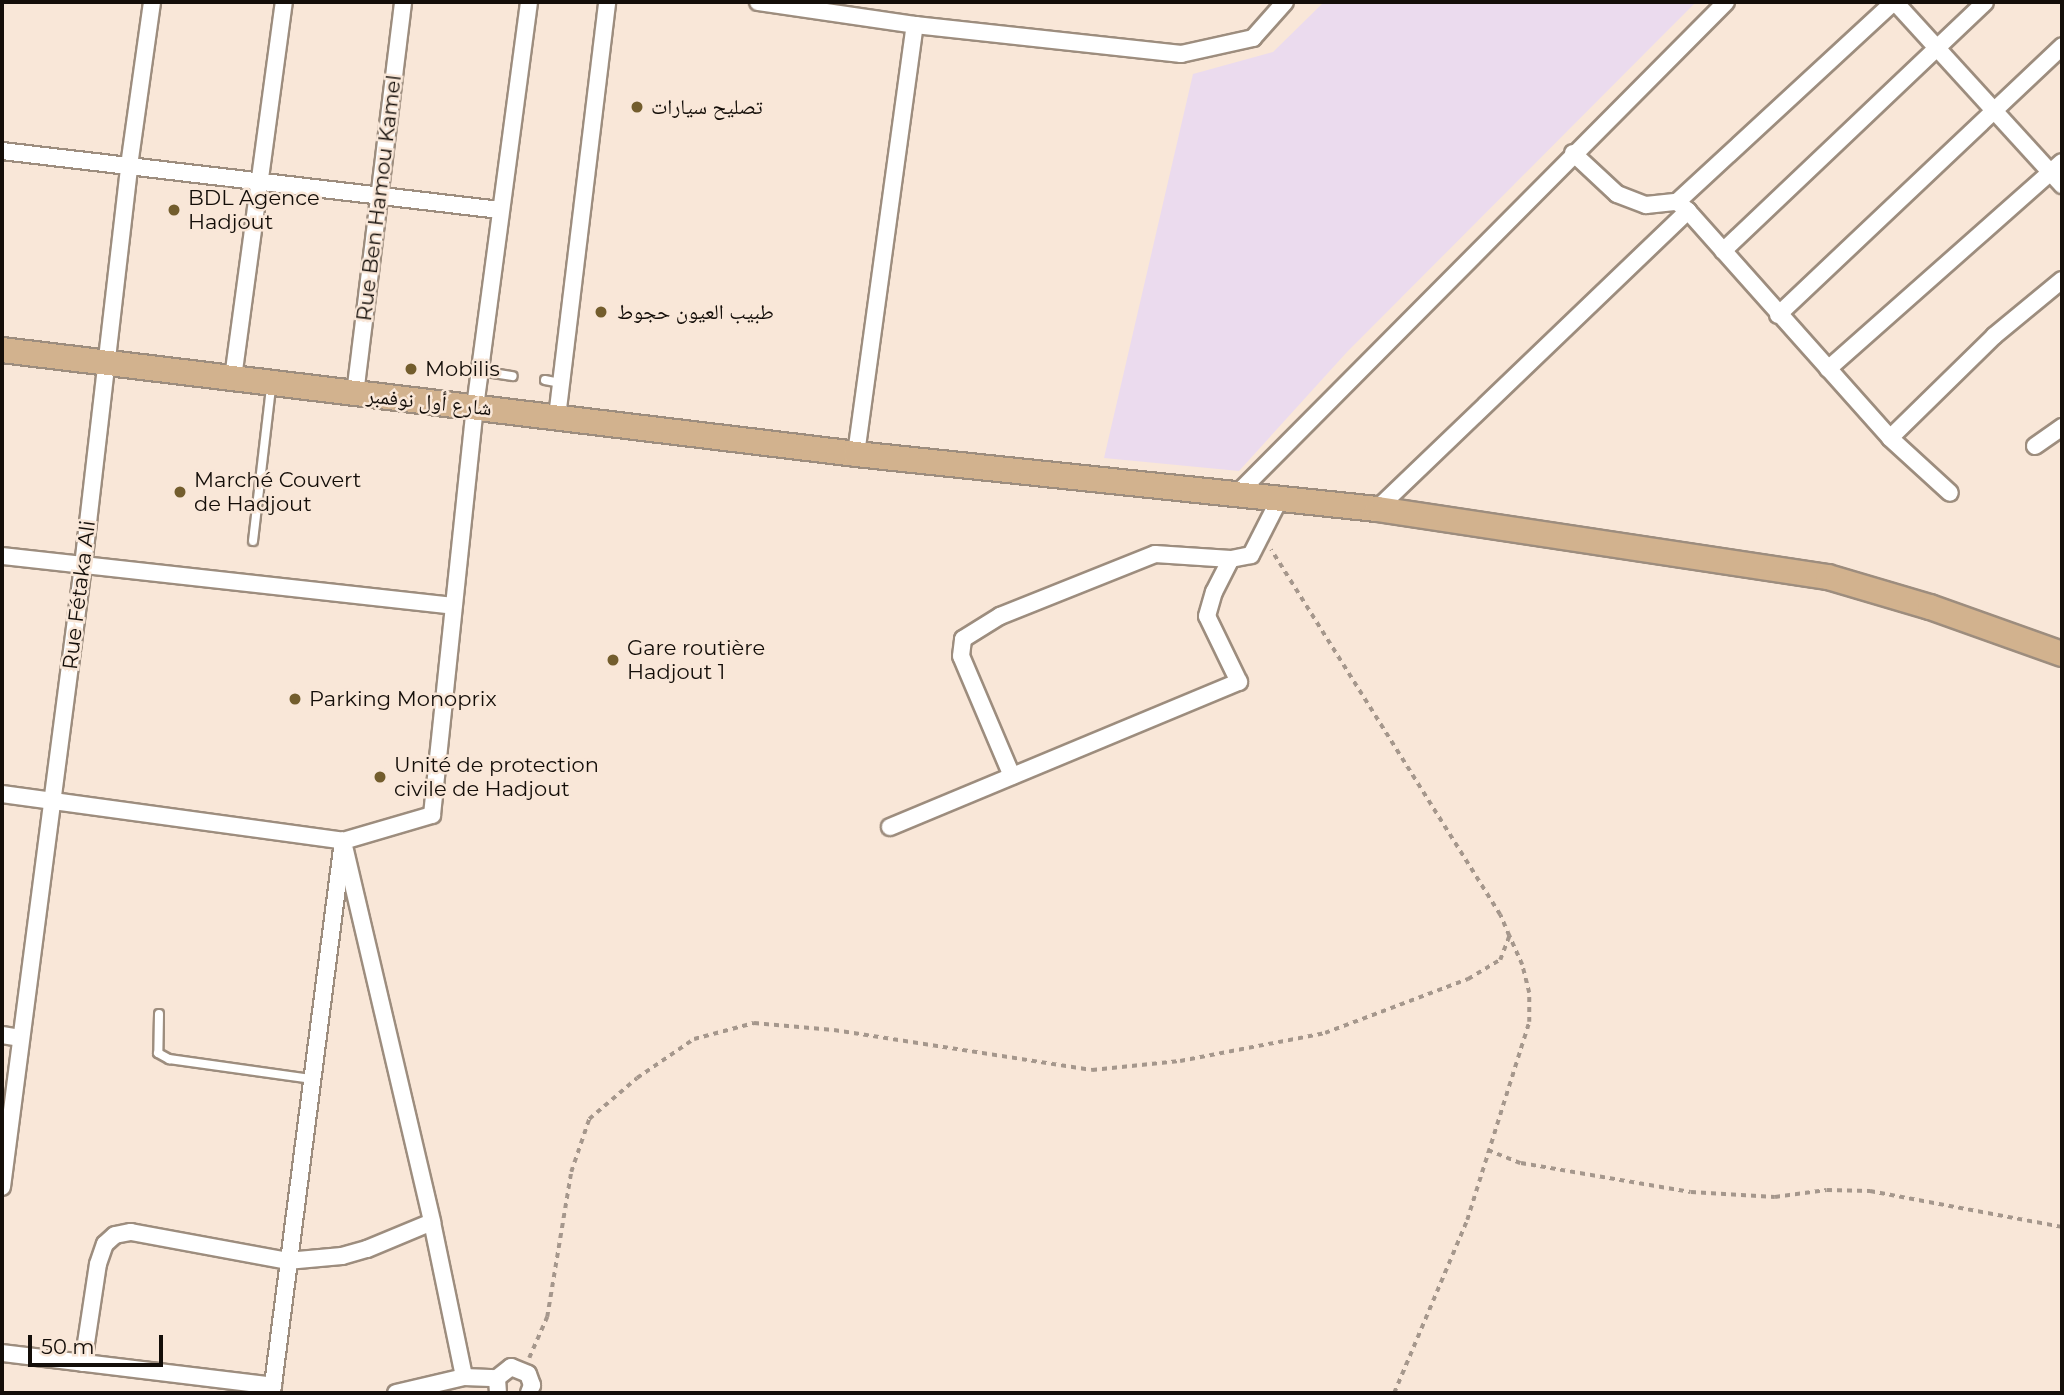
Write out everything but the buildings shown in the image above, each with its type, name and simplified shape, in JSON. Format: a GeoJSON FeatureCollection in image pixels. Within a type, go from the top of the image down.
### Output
{"type":"FeatureCollection","features":[{"type":"Feature","properties":{"kind":"main road","name":"شارع أول نوفمبر"},"geometry":{"type":"LineString","coordinates":[[2,350],[856,454],[1377,509],[1828,577],[1930,607],[2062,654]]}},
{"type":"Feature","properties":{"kind":"street","name":"Rue Fétaka Ali"},"geometry":{"type":"LineString","coordinates":[[2,1187],[50,801],[83,566],[129,166],[152,2]]}},
{"type":"Feature","properties":{"kind":"street"},"geometry":{"type":"LineString","coordinates":[[233,378],[284,2]]}},
{"type":"Feature","properties":{"kind":"street","name":"Rue Ben Hamou Kamel"},"geometry":{"type":"LineString","coordinates":[[355,394],[403,2]]}},
{"type":"Feature","properties":{"kind":"street"},"geometry":{"type":"LineString","coordinates":[[2,794],[343,841],[432,815],[475,407],[529,2]]}},
{"type":"Feature","properties":{"kind":"street"},"geometry":{"type":"LineString","coordinates":[[557,417],[607,2]]}},
{"type":"Feature","properties":{"kind":"street"},"geometry":{"type":"LineString","coordinates":[[758,2],[915,25],[1181,54],[1253,38],[1284,2]]}},
{"type":"Feature","properties":{"kind":"street"},"geometry":{"type":"LineString","coordinates":[[1236,495],[1726,2]]}},
{"type":"Feature","properties":{"kind":"street"},"geometry":{"type":"LineString","coordinates":[[1377,509],[1894,2],[2058,173],[1828,369]]}},
{"type":"Feature","properties":{"kind":"street"},"geometry":{"type":"LineString","coordinates":[[1723,251],[1985,2]]}},
{"type":"Feature","properties":{"kind":"street"},"geometry":{"type":"LineString","coordinates":[[856,454],[915,25]]}},
{"type":"Feature","properties":{"kind":"street"},"geometry":{"type":"LineString","coordinates":[[1779,315],[2062,46]]}},
{"type":"Feature","properties":{"kind":"street"},"geometry":{"type":"LineString","coordinates":[[2,151],[500,210]]}},
{"type":"Feature","properties":{"kind":"street"},"geometry":{"type":"LineString","coordinates":[[1573,153],[1617,194],[1636,204],[1683,207],[1889,438],[1950,493]]}},
{"type":"Feature","properties":{"kind":"street"},"geometry":{"type":"LineString","coordinates":[[1889,438],[1994,336],[2062,280]]}},
{"type":"Feature","properties":{"kind":"street"},"geometry":{"type":"LineString","coordinates":[[2035,446],[2062,428]]}},
{"type":"Feature","properties":{"kind":"street"},"geometry":{"type":"LineString","coordinates":[[1012,776],[961,656],[963,639],[1000,616],[1155,554],[1231,559],[1251,555],[1279,500]]}},
{"type":"Feature","properties":{"kind":"street"},"geometry":{"type":"LineString","coordinates":[[2,556],[452,606]]}},
{"type":"Feature","properties":{"kind":"street"},"geometry":{"type":"LineString","coordinates":[[890,827],[1239,682],[1207,616],[1214,592],[1231,559]]}},
{"type":"Feature","properties":{"kind":"street"},"geometry":{"type":"LineString","coordinates":[[2,1353],[272,1389],[343,841]]}},
{"type":"Feature","properties":{"kind":"street"},"geometry":{"type":"LineString","coordinates":[[343,841],[432,1222],[464,1377]]}},
{"type":"Feature","properties":{"kind":"street"},"geometry":{"type":"LineString","coordinates":[[2,1035],[20,1038]]}},
{"type":"Feature","properties":{"kind":"street"},"geometry":{"type":"LineString","coordinates":[[83,1363],[98,1264],[105,1244],[115,1235],[131,1232],[287,1261],[342,1256],[367,1249],[432,1222]]}},
{"type":"Feature","properties":{"kind":"street"},"geometry":{"type":"LineString","coordinates":[[396,1393],[464,1377],[497,1388],[505,1368],[523,1370],[531,1379],[529,1393]]}},
{"type":"Feature","properties":{"kind":"lane"},"geometry":{"type":"LineString","coordinates":[[480,370],[513,376]]}},
{"type":"Feature","properties":{"kind":"lane"},"geometry":{"type":"LineString","coordinates":[[545,380],[561,383]]}},
{"type":"Feature","properties":{"kind":"lane"},"geometry":{"type":"LineString","coordinates":[[253,541],[271,384]]}},
{"type":"Feature","properties":{"kind":"lane"},"geometry":{"type":"LineString","coordinates":[[159,1014],[159,1054],[169,1059],[311,1079]]}},
{"type":"Feature","properties":{"kind":"path"},"geometry":{"type":"LineString","coordinates":[[1261,535],[1500,915],[1522,965],[1529,993],[1529,1022],[1467,1220],[1394,1393]]}},
{"type":"Feature","properties":{"kind":"path"},"geometry":{"type":"LineString","coordinates":[[523,1370],[547,1317],[571,1172],[589,1119],[637,1078],[694,1039],[754,1023],[834,1030],[1092,1070],[1180,1060],[1325,1033],[1468,979],[1500,960],[1509,936]]}},
{"type":"Feature","properties":{"kind":"path"},"geometry":{"type":"LineString","coordinates":[[1488,1150],[1521,1163],[1690,1192],[1774,1197],[1827,1190],[1870,1191],[2062,1227]]}},
{"type":"Feature","properties":{"kind":"shaded area"},"geometry":{"type":"Polygon","coordinates":[[[1324,2],[1696,2],[1347,352],[1239,471],[1104,458],[1193,74],[1273,52],[1324,2]]]}},
{"type":"Feature","properties":{"kind":"place","name":"تصليح سيارات"},"geometry":{"type":"Point","coordinates":[637,107]}},
{"type":"Feature","properties":{"kind":"place","name":"BDL Agence Hadjout"},"geometry":{"type":"Point","coordinates":[174,210]}},
{"type":"Feature","properties":{"kind":"place","name":"طبيب العيون حجوط"},"geometry":{"type":"Point","coordinates":[601,312]}},
{"type":"Feature","properties":{"kind":"place","name":"Mobilis"},"geometry":{"type":"Point","coordinates":[411,369]}},
{"type":"Feature","properties":{"kind":"place","name":"Marché Couvert de Hadjout"},"geometry":{"type":"Point","coordinates":[180,492]}},
{"type":"Feature","properties":{"kind":"place","name":"Gare routière Hadjout 1"},"geometry":{"type":"Point","coordinates":[613,660]}},
{"type":"Feature","properties":{"kind":"place","name":"Parking Monoprix"},"geometry":{"type":"Point","coordinates":[295,699]}},
{"type":"Feature","properties":{"kind":"place","name":"Unité de protection civile de Hadjout"},"geometry":{"type":"Point","coordinates":[380,777]}}]}
